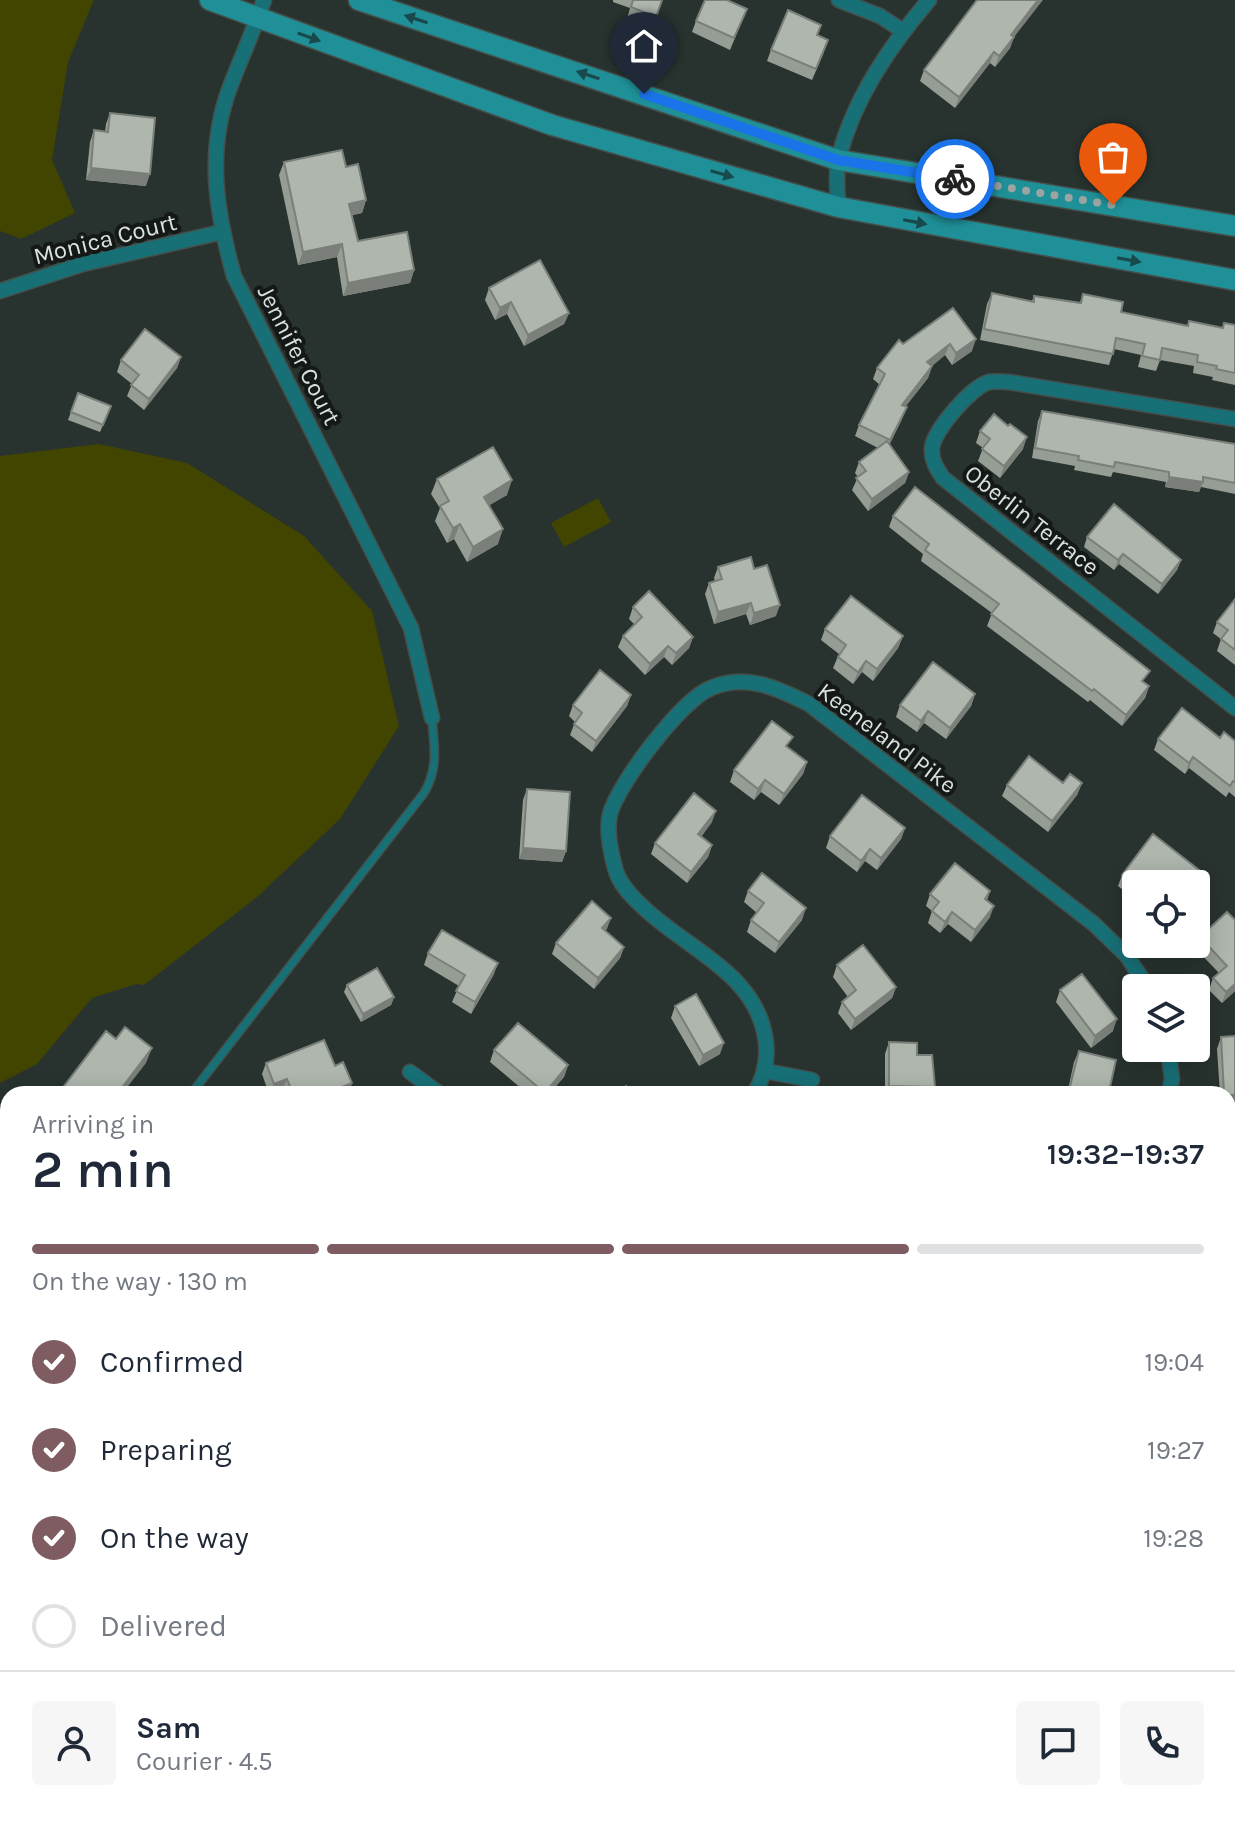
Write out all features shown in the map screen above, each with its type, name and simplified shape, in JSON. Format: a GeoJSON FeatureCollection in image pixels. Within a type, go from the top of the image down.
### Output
{"type":"FeatureCollection","features":[{"type":"Feature","properties":{"kind":"main road"},"geometry":{"type":"LineString","coordinates":[[210,0],[261,9],[552,125],[838,207],[1235,280]]}},
{"type":"Feature","properties":{"kind":"main road"},"geometry":{"type":"LineString","coordinates":[[359,0],[838,160],[1235,226]]}},
{"type":"Feature","properties":{"kind":"street"},"geometry":{"type":"LineString","coordinates":[[839,0],[880,16],[903,31]]}},
{"type":"Feature","properties":{"kind":"street"},"geometry":{"type":"LineString","coordinates":[[838,207],[838,160],[861,95],[903,31],[929,0]]}},
{"type":"Feature","properties":{"kind":"street","name":"Jennifer Court"},"geometry":{"type":"LineString","coordinates":[[261,9],[229,89],[216,138],[214,183],[222,232],[234,276],[411,628],[432,718]]}},
{"type":"Feature","properties":{"kind":"street","name":"Monica Court"},"geometry":{"type":"LineString","coordinates":[[0,291],[83,264],[222,232]]}},
{"type":"Feature","properties":{"kind":"street","name":"Oberlin Terrace"},"geometry":{"type":"LineString","coordinates":[[1235,419],[1009,382],[989,382],[969,393],[937,434],[932,448],[934,464],[943,478],[1235,708]]}},
{"type":"Feature","properties":{"kind":"street","name":"Keeneland Pike"},"geometry":{"type":"LineString","coordinates":[[758,1086],[765,1071],[768,1051],[754,1001],[734,978],[630,895],[616,873],[611,848],[609,816],[622,786],[672,721],[691,700],[711,687],[744,681],[772,685],[809,704],[1094,924],[1127,956],[1139,974]]}},
{"type":"Feature","properties":{"kind":"street"},"geometry":{"type":"LineString","coordinates":[[1170,1062],[1171,1086]]}},
{"type":"Feature","properties":{"kind":"street"},"geometry":{"type":"LineString","coordinates":[[765,1071],[812,1080]]}},
{"type":"Feature","properties":{"kind":"street"},"geometry":{"type":"LineString","coordinates":[[410,1072],[429,1086]]}},
{"type":"Feature","properties":{"kind":"lane"},"geometry":{"type":"LineString","coordinates":[[197,1086],[424,793],[433,778],[435,761],[432,718]]}},
{"type":"Feature","properties":{"kind":"shaded area"},"geometry":{"type":"Polygon","coordinates":[[[0,0],[94,0],[68,62],[52,160],[75,213],[21,239],[0,231],[0,0]]]}},
{"type":"Feature","properties":{"kind":"shaded area"},"geometry":{"type":"Polygon","coordinates":[[[99,444],[187,463],[304,536],[372,611],[399,726],[340,819],[257,897],[144,985],[136,984],[92,998],[37,1064],[0,1083],[0,456],[99,444]]]}},
{"type":"Feature","properties":{"kind":"shaded area"},"geometry":{"type":"Polygon","coordinates":[[[598,498],[611,522],[564,547],[551,523],[598,498]]]}},
{"type":"Feature","properties":{"kind":"building"},"geometry":{"type":"Polygon","coordinates":[[[633,0],[662,0],[656,17],[631,7],[633,0]]]}},
{"type":"Feature","properties":{"kind":"building"},"geometry":{"type":"Polygon","coordinates":[[[705,0],[727,0],[747,9],[734,38],[696,21],[705,0]]]}},
{"type":"Feature","properties":{"kind":"building"},"geometry":{"type":"Polygon","coordinates":[[[977,0],[1038,0],[999,56],[994,52],[959,97],[924,70],[977,0]]]}},
{"type":"Feature","properties":{"kind":"building"},"geometry":{"type":"Polygon","coordinates":[[[788,10],[821,25],[817,35],[828,40],[816,69],[771,50],[788,10]]]}},
{"type":"Feature","properties":{"kind":"building"},"geometry":{"type":"Polygon","coordinates":[[[110,113],[155,118],[150,174],[91,168],[94,130],[108,132],[110,113]]]}},
{"type":"Feature","properties":{"kind":"building"},"geometry":{"type":"Polygon","coordinates":[[[342,150],[346,167],[358,164],[366,200],[349,204],[358,241],[407,232],[414,270],[348,283],[342,244],[303,252],[284,162],[342,150]]]}},
{"type":"Feature","properties":{"kind":"building"},"geometry":{"type":"Polygon","coordinates":[[[540,260],[569,313],[528,335],[511,302],[500,308],[489,288],[540,260]]]}},
{"type":"Feature","properties":{"kind":"building"},"geometry":{"type":"Polygon","coordinates":[[[992,293],[1034,302],[1034,296],[1081,303],[1083,294],[1123,302],[1121,312],[1188,326],[1189,321],[1223,328],[1224,323],[1235,325],[1235,373],[1197,362],[1198,355],[1162,348],[1160,360],[1142,356],[1145,344],[1116,338],[1113,354],[984,329],[992,293]]]}},
{"type":"Feature","properties":{"kind":"building"},"geometry":{"type":"Polygon","coordinates":[[[953,308],[976,339],[956,353],[950,344],[927,362],[932,366],[902,405],[907,407],[890,440],[859,425],[885,374],[877,368],[899,340],[903,344],[953,308]]]}},
{"type":"Feature","properties":{"kind":"building"},"geometry":{"type":"Polygon","coordinates":[[[145,329],[181,357],[149,399],[131,385],[139,375],[121,360],[145,329]]]}},
{"type":"Feature","properties":{"kind":"building"},"geometry":{"type":"Polygon","coordinates":[[[78,393],[111,406],[103,425],[71,412],[78,393]]]}},
{"type":"Feature","properties":{"kind":"building"},"geometry":{"type":"Polygon","coordinates":[[[1042,411],[1235,444],[1235,483],[1203,477],[1203,482],[1169,477],[1169,472],[1115,462],[1114,467],[1078,460],[1079,456],[1035,448],[1042,411]]]}},
{"type":"Feature","properties":{"kind":"building"},"geometry":{"type":"Polygon","coordinates":[[[994,414],[1027,437],[1004,466],[982,449],[990,439],[980,431],[994,414]]]}},
{"type":"Feature","properties":{"kind":"building"},"geometry":{"type":"Polygon","coordinates":[[[887,441],[909,472],[872,499],[856,478],[866,471],[859,462],[887,441]]]}},
{"type":"Feature","properties":{"kind":"building"},"geometry":{"type":"Polygon","coordinates":[[[493,447],[512,480],[484,497],[503,529],[473,547],[460,524],[453,528],[440,506],[449,501],[437,479],[493,447]]]}},
{"type":"Feature","properties":{"kind":"building"},"geometry":{"type":"Polygon","coordinates":[[[915,487],[1150,671],[1142,681],[1149,686],[1126,715],[991,614],[999,604],[925,550],[929,544],[893,516],[915,487]]]}},
{"type":"Feature","properties":{"kind":"building"},"geometry":{"type":"Polygon","coordinates":[[[1114,504],[1181,560],[1162,584],[1123,554],[1118,560],[1087,537],[1114,504]]]}},
{"type":"Feature","properties":{"kind":"building"},"geometry":{"type":"Polygon","coordinates":[[[751,557],[754,569],[767,565],[780,605],[754,613],[751,603],[718,612],[709,583],[722,579],[718,567],[751,557]]]}},
{"type":"Feature","properties":{"kind":"building"},"geometry":{"type":"Polygon","coordinates":[[[649,591],[693,637],[676,653],[668,646],[650,664],[623,636],[642,617],[633,607],[649,591]]]}},
{"type":"Feature","properties":{"kind":"building"},"geometry":{"type":"Polygon","coordinates":[[[851,596],[903,636],[877,669],[866,661],[858,672],[838,657],[846,645],[825,629],[851,596]]]}},
{"type":"Feature","properties":{"kind":"building"},"geometry":{"type":"Polygon","coordinates":[[[1235,599],[1235,650],[1221,639],[1228,630],[1217,622],[1235,599]]]}},
{"type":"Feature","properties":{"kind":"building"},"geometry":{"type":"Polygon","coordinates":[[[933,662],[975,694],[950,728],[928,711],[921,721],[900,705],[933,662]]]}},
{"type":"Feature","properties":{"kind":"building"},"geometry":{"type":"Polygon","coordinates":[[[600,670],[631,695],[596,741],[574,724],[582,713],[573,705],[600,670]]]}},
{"type":"Feature","properties":{"kind":"building"},"geometry":{"type":"Polygon","coordinates":[[[1182,708],[1220,738],[1224,732],[1235,741],[1235,782],[1230,786],[1193,757],[1189,763],[1158,739],[1182,708]]]}},
{"type":"Feature","properties":{"kind":"building"},"geometry":{"type":"Polygon","coordinates":[[[772,721],[793,737],[786,746],[807,762],[784,794],[765,780],[758,789],[734,770],[772,721]]]}},
{"type":"Feature","properties":{"kind":"building"},"geometry":{"type":"Polygon","coordinates":[[[1029,756],[1063,783],[1070,774],[1082,783],[1052,821],[1007,785],[1029,756]]]}},
{"type":"Feature","properties":{"kind":"building"},"geometry":{"type":"Polygon","coordinates":[[[527,789],[570,792],[566,851],[523,848],[527,789]]]}},
{"type":"Feature","properties":{"kind":"building"},"geometry":{"type":"Polygon","coordinates":[[[694,793],[716,811],[698,834],[712,845],[691,872],[655,843],[694,793]]]}},
{"type":"Feature","properties":{"kind":"building"},"geometry":{"type":"Polygon","coordinates":[[[862,795],[905,828],[881,858],[870,849],[861,861],[830,836],[862,795]]]}},
{"type":"Feature","properties":{"kind":"building"},"geometry":{"type":"Polygon","coordinates":[[[1153,834],[1199,870],[1126,870],[1153,834]]]}},
{"type":"Feature","properties":{"kind":"building"},"geometry":{"type":"Polygon","coordinates":[[[955,863],[990,891],[985,899],[994,906],[975,930],[952,912],[945,922],[932,911],[939,902],[930,894],[955,863]]]}},
{"type":"Feature","properties":{"kind":"building"},"geometry":{"type":"Polygon","coordinates":[[[762,873],[806,908],[779,942],[751,920],[764,903],[748,891],[762,873]]]}},
{"type":"Feature","properties":{"kind":"building"},"geometry":{"type":"Polygon","coordinates":[[[592,901],[611,918],[602,928],[624,947],[598,978],[556,943],[592,901]]]}},
{"type":"Feature","properties":{"kind":"building"},"geometry":{"type":"Polygon","coordinates":[[[1227,912],[1235,920],[1235,984],[1226,992],[1213,978],[1227,966],[1210,948],[1210,928],[1227,912]]]}},
{"type":"Feature","properties":{"kind":"building"},"geometry":{"type":"Polygon","coordinates":[[[442,930],[498,963],[475,1002],[456,991],[465,975],[428,953],[442,930]]]}},
{"type":"Feature","properties":{"kind":"building"},"geometry":{"type":"Polygon","coordinates":[[[863,945],[896,987],[855,1019],[842,1002],[856,990],[837,965],[863,945]]]}},
{"type":"Feature","properties":{"kind":"building"},"geometry":{"type":"Polygon","coordinates":[[[377,968],[394,997],[363,1014],[347,985],[377,968]]]}},
{"type":"Feature","properties":{"kind":"building"},"geometry":{"type":"Polygon","coordinates":[[[1082,974],[1117,1019],[1095,1036],[1060,990],[1082,974]]]}},
{"type":"Feature","properties":{"kind":"building"},"geometry":{"type":"Polygon","coordinates":[[[696,994],[724,1043],[703,1055],[675,1006],[696,994]]]}},
{"type":"Feature","properties":{"kind":"building"},"geometry":{"type":"Polygon","coordinates":[[[518,1023],[568,1065],[551,1086],[537,1086],[494,1050],[518,1023]]]}},
{"type":"Feature","properties":{"kind":"building"},"geometry":{"type":"Polygon","coordinates":[[[125,1027],[152,1048],[123,1086],[64,1086],[106,1031],[116,1039],[125,1027]]]}},
{"type":"Feature","properties":{"kind":"building"},"geometry":{"type":"Polygon","coordinates":[[[1235,1036],[1235,1086],[1224,1086],[1221,1037],[1235,1036]]]}},
{"type":"Feature","properties":{"kind":"building"},"geometry":{"type":"Polygon","coordinates":[[[324,1040],[335,1066],[343,1062],[352,1083],[344,1086],[290,1086],[287,1079],[274,1084],[266,1063],[324,1040]]]}},
{"type":"Feature","properties":{"kind":"building"},"geometry":{"type":"Polygon","coordinates":[[[889,1042],[917,1043],[917,1055],[932,1055],[935,1086],[889,1086],[889,1042]]]}},
{"type":"Feature","properties":{"kind":"building"},"geometry":{"type":"Polygon","coordinates":[[[1079,1051],[1116,1060],[1110,1086],[1070,1086],[1079,1051]]]}},
{"type":"Feature","properties":{"kind":"way so far"},"geometry":{"type":"LineString","coordinates":[[955,179],[1113,205]]}},
{"type":"Feature","properties":{"kind":"route"},"geometry":{"type":"LineString","coordinates":[[644,94],[838,160],[955,179]]}}]}
